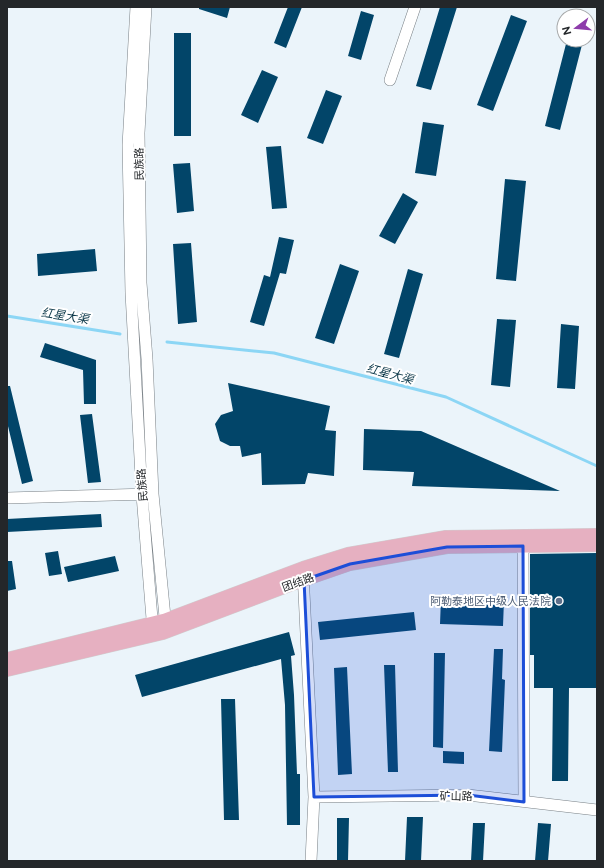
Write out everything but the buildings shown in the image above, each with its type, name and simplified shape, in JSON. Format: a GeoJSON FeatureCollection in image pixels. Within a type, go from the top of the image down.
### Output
{"type":"FeatureCollection","features":[{"type":"Feature","properties":{"kind":"main road","name":"团结路"},"geometry":{"type":"LineString","coordinates":[[7,670],[160,628],[303,574],[348,554],[446,537],[597,535]]}},
{"type":"Feature","properties":{"kind":"main road","name":"团结路"},"geometry":{"type":"LineString","coordinates":[[303,574],[447,547],[597,545]]}},
{"type":"Feature","properties":{"kind":"main road","name":"团结路"},"geometry":{"type":"LineString","coordinates":[[7,659],[160,628]]}},
{"type":"Feature","properties":{"kind":"street","name":"民族路"},"geometry":{"type":"LineString","coordinates":[[136,7],[128,145],[132,319],[142,494],[160,628]]}},
{"type":"Feature","properties":{"kind":"street","name":"民族路"},"geometry":{"type":"LineString","coordinates":[[146,7],[138,133],[141,283],[146,336],[160,628]]}},
{"type":"Feature","properties":{"kind":"street"},"geometry":{"type":"LineString","coordinates":[[390,80],[415,7]]}},
{"type":"Feature","properties":{"kind":"street"},"geometry":{"type":"LineString","coordinates":[[7,498],[153,494]]}},
{"type":"Feature","properties":{"kind":"street"},"geometry":{"type":"LineString","coordinates":[[523,546],[524,802]]}},
{"type":"Feature","properties":{"kind":"street"},"geometry":{"type":"LineString","coordinates":[[303,574],[314,797],[311,861]]}},
{"type":"Feature","properties":{"kind":"street","name":"矿山路"},"geometry":{"type":"LineString","coordinates":[[314,797],[468,795],[597,810]]}},
{"type":"Feature","properties":{"kind":"highlighted area"},"geometry":{"type":"Polygon","coordinates":[[[523,546],[524,802],[468,795],[314,797],[304,580],[350,564],[447,547],[523,546]]]}},
{"type":"Feature","properties":{"kind":"waterway","name":"红星大渠"},"geometry":{"type":"LineString","coordinates":[[7,316],[120,334]]}},
{"type":"Feature","properties":{"kind":"waterway","name":"红星大渠"},"geometry":{"type":"LineString","coordinates":[[167,342],[274,353],[446,397],[597,466]]}},
{"type":"Feature","properties":{"kind":"place","name":"阿勒泰地区中级人民法院"},"geometry":{"type":"Point","coordinates":[559,601]}}]}
